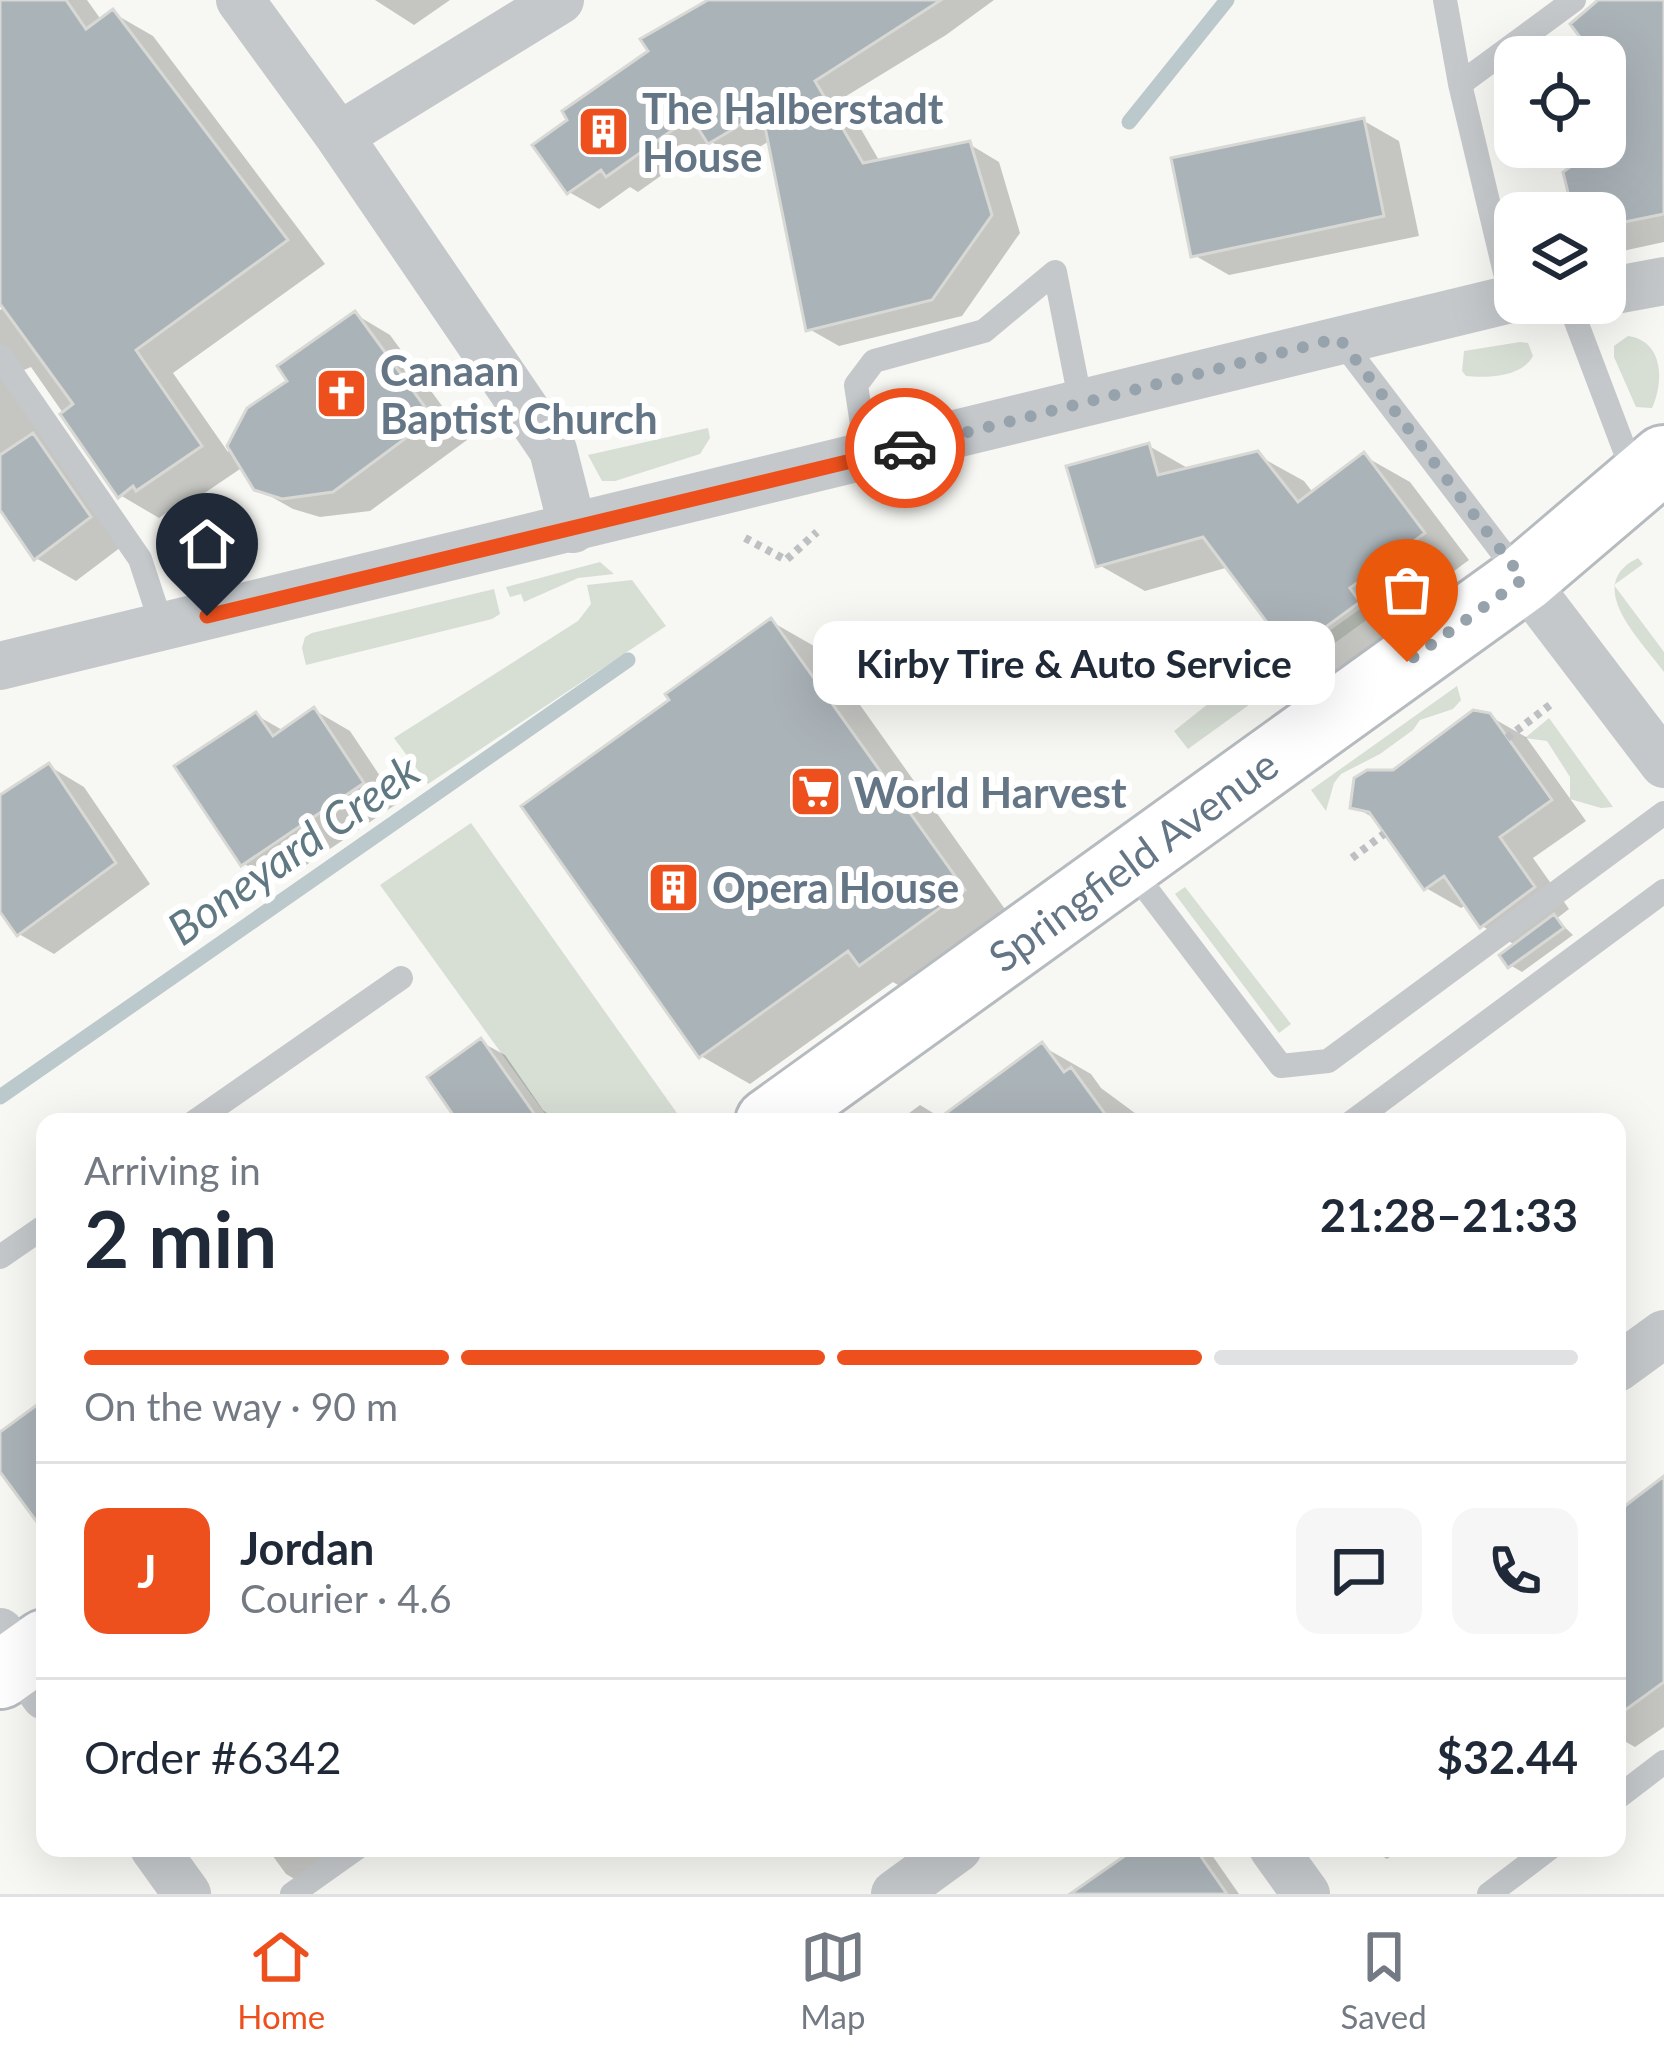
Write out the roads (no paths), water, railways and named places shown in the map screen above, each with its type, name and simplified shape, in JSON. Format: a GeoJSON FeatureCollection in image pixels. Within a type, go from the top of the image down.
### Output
{"type":"FeatureCollection","features":[{"type":"Feature","properties":{"kind":"street"},"geometry":{"type":"LineString","coordinates":[[240,0],[339,136],[553,450],[573,529]]}},
{"type":"Feature","properties":{"kind":"street"},"geometry":{"type":"LineString","coordinates":[[339,136],[560,0]]}},
{"type":"Feature","properties":{"kind":"street"},"geometry":{"type":"LineString","coordinates":[[0,666],[1494,302]]}},
{"type":"Feature","properties":{"kind":"street","name":"Springfield Avenue"},"geometry":{"type":"LineString","coordinates":[[782,1113],[1523,579],[1650,471]]}},
{"type":"Feature","properties":{"kind":"street"},"geometry":{"type":"LineString","coordinates":[[1523,579],[1664,764]]}},
{"type":"Feature","properties":{"kind":"street"},"geometry":{"type":"LineString","coordinates":[[1626,1361],[1664,1334]]}},
{"type":"Feature","properties":{"kind":"street"},"geometry":{"type":"LineString","coordinates":[[160,1857],[187,1894]]}},
{"type":"Feature","properties":{"kind":"street"},"geometry":{"type":"LineString","coordinates":[[895,1894],[946,1857]]}},
{"type":"Feature","properties":{"kind":"street"},"geometry":{"type":"LineString","coordinates":[[1279,1857],[1306,1894]]}},
{"type":"Feature","properties":{"kind":"lane"},"geometry":{"type":"LineString","coordinates":[[1445,0],[1494,221]]}},
{"type":"Feature","properties":{"kind":"lane"},"geometry":{"type":"LineString","coordinates":[[1460,84],[1574,0]]}},
{"type":"Feature","properties":{"kind":"lane"},"geometry":{"type":"LineString","coordinates":[[867,458],[856,385],[874,361],[984,332],[1055,272],[1081,404]]}},
{"type":"Feature","properties":{"kind":"lane"},"geometry":{"type":"LineString","coordinates":[[1579,324],[1650,471]]}},
{"type":"Feature","properties":{"kind":"lane"},"geometry":{"type":"LineString","coordinates":[[1339,338],[1523,579]]}},
{"type":"Feature","properties":{"kind":"lane"},"geometry":{"type":"LineString","coordinates":[[0,356],[140,560],[162,626]]}},
{"type":"Feature","properties":{"kind":"lane"},"geometry":{"type":"LineString","coordinates":[[1127,865],[1281,1066],[1328,1061],[1664,813]]}},
{"type":"Feature","properties":{"kind":"lane"},"geometry":{"type":"LineString","coordinates":[[1364,1113],[1664,890]]}},
{"type":"Feature","properties":{"kind":"lane"},"geometry":{"type":"LineString","coordinates":[[207,1113],[401,978]]}},
{"type":"Feature","properties":{"kind":"lane"},"geometry":{"type":"LineString","coordinates":[[0,1257],[36,1232]]}},
{"type":"Feature","properties":{"kind":"lane"},"geometry":{"type":"LineString","coordinates":[[1626,1791],[1664,1762]]}},
{"type":"Feature","properties":{"kind":"lane"},"geometry":{"type":"LineString","coordinates":[[292,1894],[344,1857]]}},
{"type":"Feature","properties":{"kind":"lane"},"geometry":{"type":"LineString","coordinates":[[1489,1894],[1538,1857]]}},
{"type":"Feature","properties":{"kind":"waterway","name":"Boneyard Creek"},"geometry":{"type":"LineString","coordinates":[[1129,122],[1227,0]]}},
{"type":"Feature","properties":{"kind":"waterway","name":"Boneyard Creek"},"geometry":{"type":"LineString","coordinates":[[0,1097],[628,660]]}},
{"type":"Feature","properties":{"kind":"place","name":"The Halberstadt House"},"geometry":{"type":"Point","coordinates":[603,132]}},
{"type":"Feature","properties":{"kind":"place","name":"Canaan Baptist Church"},"geometry":{"type":"Point","coordinates":[341,394]}},
{"type":"Feature","properties":{"kind":"place","name":"Kirby Tire & Auto Service"},"geometry":{"type":"Point","coordinates":[1407,662]}},
{"type":"Feature","properties":{"kind":"place","name":"World Harvest"},"geometry":{"type":"Point","coordinates":[815,792]}},
{"type":"Feature","properties":{"kind":"place","name":"Opera House"},"geometry":{"type":"Point","coordinates":[673,887]}}]}
